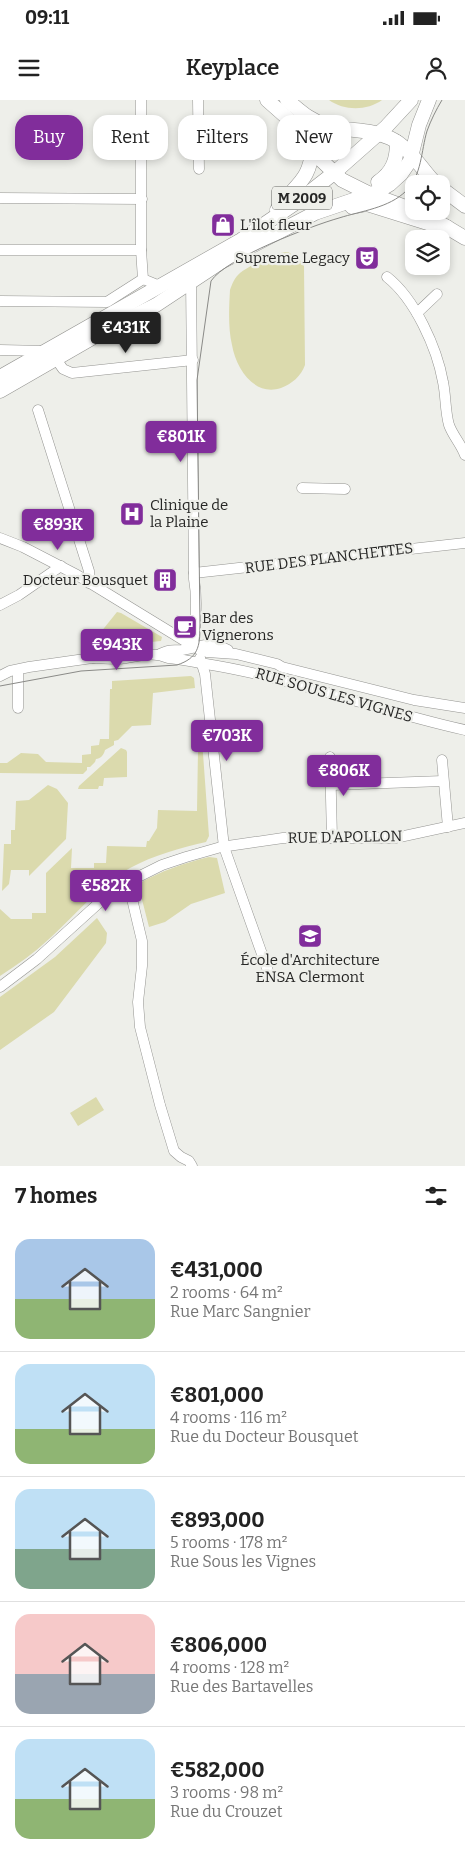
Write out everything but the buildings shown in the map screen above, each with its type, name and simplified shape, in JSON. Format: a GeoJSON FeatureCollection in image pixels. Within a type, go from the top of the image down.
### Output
{"type":"FeatureCollection","features":[{"type":"Feature","properties":{"kind":"main road"},"geometry":{"type":"LineString","coordinates":[[267,100],[284,115]]}},
{"type":"Feature","properties":{"kind":"main road"},"geometry":{"type":"LineString","coordinates":[[287,100],[316,122],[387,137],[413,154],[429,175]]}},
{"type":"Feature","properties":{"kind":"main road","name":"M 2009"},"geometry":{"type":"LineString","coordinates":[[0,391],[51,355],[160,286],[221,262],[359,189],[383,189],[407,167],[413,154],[421,120],[429,100]]}},
{"type":"Feature","properties":{"kind":"main road"},"geometry":{"type":"LineString","coordinates":[[355,129],[375,122],[409,103]]}},
{"type":"Feature","properties":{"kind":"main road","name":"M 2009"},"geometry":{"type":"LineString","coordinates":[[0,377],[51,355],[172,294],[192,274],[387,137],[409,103]]}},
{"type":"Feature","properties":{"kind":"main road"},"geometry":{"type":"LineString","coordinates":[[359,189],[352,173],[355,165],[387,137]]}},
{"type":"Feature","properties":{"kind":"main road"},"geometry":{"type":"LineString","coordinates":[[284,229],[306,208],[331,197],[379,182],[390,172],[395,162],[387,137]]}},
{"type":"Feature","properties":{"kind":"main road"},"geometry":{"type":"LineString","coordinates":[[270,220],[308,173],[311,160]]}},
{"type":"Feature","properties":{"kind":"main road"},"geometry":{"type":"LineString","coordinates":[[321,160],[334,173],[359,189],[405,207]]}},
{"type":"Feature","properties":{"kind":"main road"},"geometry":{"type":"LineString","coordinates":[[450,195],[465,206]]}},
{"type":"Feature","properties":{"kind":"main road"},"geometry":{"type":"LineString","coordinates":[[315,213],[334,212],[365,204],[447,227]]}},
{"type":"Feature","properties":{"kind":"main road"},"geometry":{"type":"LineString","coordinates":[[433,220],[465,238]]}},
{"type":"Feature","properties":{"kind":"street"},"geometry":{"type":"LineString","coordinates":[[141,100],[142,199],[140,250],[143,280]]}},
{"type":"Feature","properties":{"kind":"street"},"geometry":{"type":"LineString","coordinates":[[198,100],[199,168]]}},
{"type":"Feature","properties":{"kind":"street"},"geometry":{"type":"LineString","coordinates":[[0,198],[142,199]]}},
{"type":"Feature","properties":{"kind":"street"},"geometry":{"type":"LineString","coordinates":[[0,250],[140,250]]}},
{"type":"Feature","properties":{"kind":"street"},"geometry":{"type":"LineString","coordinates":[[192,274],[196,625],[193,647]]}},
{"type":"Feature","properties":{"kind":"street"},"geometry":{"type":"LineString","coordinates":[[388,278],[399,288],[418,313],[440,369],[449,425],[465,456]]}},
{"type":"Feature","properties":{"kind":"street"},"geometry":{"type":"LineString","coordinates":[[143,280],[160,286]]}},
{"type":"Feature","properties":{"kind":"street"},"geometry":{"type":"LineString","coordinates":[[0,301],[107,302],[143,280]]}},
{"type":"Feature","properties":{"kind":"street"},"geometry":{"type":"LineString","coordinates":[[172,294],[185,294],[191,298]]}},
{"type":"Feature","properties":{"kind":"street"},"geometry":{"type":"LineString","coordinates":[[418,313],[437,294]]}},
{"type":"Feature","properties":{"kind":"street"},"geometry":{"type":"LineString","coordinates":[[0,350],[51,355],[62,369],[72,372],[193,360]]}},
{"type":"Feature","properties":{"kind":"street"},"geometry":{"type":"LineString","coordinates":[[38,410],[89,571],[90,583]]}},
{"type":"Feature","properties":{"kind":"street"},"geometry":{"type":"LineString","coordinates":[[302,488],[345,488]]}},
{"type":"Feature","properties":{"kind":"street"},"geometry":{"type":"LineString","coordinates":[[0,538],[23,546],[61,566],[193,647],[203,664],[224,847],[268,971]]}},
{"type":"Feature","properties":{"kind":"street","name":"RUE DES PLANCHETTES"},"geometry":{"type":"LineString","coordinates":[[194,572],[465,543]]}},
{"type":"Feature","properties":{"kind":"street"},"geometry":{"type":"LineString","coordinates":[[0,605],[19,595],[61,566]]}},
{"type":"Feature","properties":{"kind":"street"},"geometry":{"type":"LineString","coordinates":[[168,632],[171,637],[164,652],[168,658],[203,664]]}},
{"type":"Feature","properties":{"kind":"street","name":"RUE SOUS LES VIGNES"},"geometry":{"type":"LineString","coordinates":[[0,676],[9,671],[127,652],[135,655],[183,650],[208,644],[282,667],[407,698],[465,708]]}},
{"type":"Feature","properties":{"kind":"street","name":"RUE SOUS LES VIGNES"},"geometry":{"type":"LineString","coordinates":[[203,664],[211,658],[236,654]]}},
{"type":"Feature","properties":{"kind":"street","name":"RUE SOUS LES VIGNES"},"geometry":{"type":"LineString","coordinates":[[203,664],[273,677],[403,715],[465,730]]}},
{"type":"Feature","properties":{"kind":"street"},"geometry":{"type":"LineString","coordinates":[[9,671],[18,708]]}},
{"type":"Feature","properties":{"kind":"street"},"geometry":{"type":"LineString","coordinates":[[330,757],[332,838]]}},
{"type":"Feature","properties":{"kind":"street"},"geometry":{"type":"LineString","coordinates":[[442,760],[448,827]]}},
{"type":"Feature","properties":{"kind":"street"},"geometry":{"type":"LineString","coordinates":[[331,785],[444,781]]}},
{"type":"Feature","properties":{"kind":"street","name":"RUE D'APOLLON"},"geometry":{"type":"LineString","coordinates":[[0,987],[38,959],[111,892],[128,882],[178,860],[224,847],[289,837],[395,838],[465,823]]}},
{"type":"Feature","properties":{"kind":"street"},"geometry":{"type":"LineString","coordinates":[[128,882],[142,941],[142,966],[138,1002],[140,1027],[174,1151],[189,1161],[192,1166]]}},
{"type":"Feature","properties":{"kind":"green space"},"geometry":{"type":"Polygon","coordinates":[[[329,100],[382,100],[363,108],[348,108],[329,100]]]}},
{"type":"Feature","properties":{"kind":"green space"},"geometry":{"type":"Polygon","coordinates":[[[288,252],[299,259],[304,266],[305,365],[299,376],[292,382],[281,388],[271,390],[255,384],[248,378],[242,371],[234,354],[230,332],[230,290],[237,276],[244,270],[270,257],[288,252]]]}},
{"type":"Feature","properties":{"kind":"green space"},"geometry":{"type":"Polygon","coordinates":[[[117,612],[162,637],[161,641],[88,648],[117,612]]]}},
{"type":"Feature","properties":{"kind":"green space"},"geometry":{"type":"Polygon","coordinates":[[[191,676],[194,678],[195,688],[153,693],[151,725],[132,726],[118,740],[114,741],[114,745],[105,750],[104,754],[96,759],[90,767],[87,767],[83,774],[0,773],[0,763],[7,763],[21,753],[38,754],[46,762],[82,763],[82,755],[91,754],[91,746],[99,745],[100,739],[109,739],[110,689],[112,689],[112,681],[191,676]]]}},
{"type":"Feature","properties":{"kind":"green space"},"geometry":{"type":"Polygon","coordinates":[[[202,740],[209,836],[206,842],[177,849],[139,863],[118,875],[97,892],[43,944],[0,976],[0,909],[11,919],[32,919],[32,913],[46,913],[46,873],[72,848],[71,868],[94,868],[94,863],[106,863],[107,846],[146,847],[147,841],[149,841],[157,828],[158,810],[197,811],[198,750],[199,743],[202,740]]]}},
{"type":"Feature","properties":{"kind":"green space"},"geometry":{"type":"Polygon","coordinates":[[[121,748],[127,752],[127,777],[104,778],[103,786],[99,786],[98,789],[78,789],[79,786],[121,748]]]}},
{"type":"Feature","properties":{"kind":"green space"},"geometry":{"type":"Polygon","coordinates":[[[48,785],[57,789],[68,803],[66,839],[29,876],[29,870],[11,870],[9,884],[2,891],[4,844],[11,844],[11,830],[15,830],[16,801],[29,800],[48,785]]]}},
{"type":"Feature","properties":{"kind":"green space"},"geometry":{"type":"Polygon","coordinates":[[[209,857],[217,858],[225,893],[191,904],[165,922],[149,927],[138,884],[173,868],[209,857]]]}},
{"type":"Feature","properties":{"kind":"green space"},"geometry":{"type":"Polygon","coordinates":[[[97,918],[107,933],[106,943],[54,1012],[0,1050],[0,997],[55,957],[97,918]]]}},
{"type":"Feature","properties":{"kind":"green space"},"geometry":{"type":"Polygon","coordinates":[[[96,1097],[104,1110],[78,1126],[70,1113],[96,1097]]]}},
{"type":"Feature","properties":{"kind":"tram line"},"geometry":{"type":"LineString","coordinates":[[0,686],[81,671],[177,665],[194,655],[198,646],[200,626],[197,380],[211,281],[233,263],[290,235],[383,205],[399,197],[415,178],[427,131],[442,100]]}},
{"type":"Feature","properties":{"kind":"place","name":"L'îlot fleur"},"geometry":{"type":"Point","coordinates":[223,225]}},
{"type":"Feature","properties":{"kind":"place","name":"Supreme Legacy"},"geometry":{"type":"Point","coordinates":[367,258]}},
{"type":"Feature","properties":{"kind":"place","name":"Clinique de la Plaine"},"geometry":{"type":"Point","coordinates":[132,514]}},
{"type":"Feature","properties":{"kind":"place","name":"Docteur Bousquet"},"geometry":{"type":"Point","coordinates":[165,580]}},
{"type":"Feature","properties":{"kind":"place","name":"Bar des Vignerons"},"geometry":{"type":"Point","coordinates":[185,627]}},
{"type":"Feature","properties":{"kind":"place","name":"École d'Architecture ENSA Clermont"},"geometry":{"type":"Point","coordinates":[310,936]}}]}
